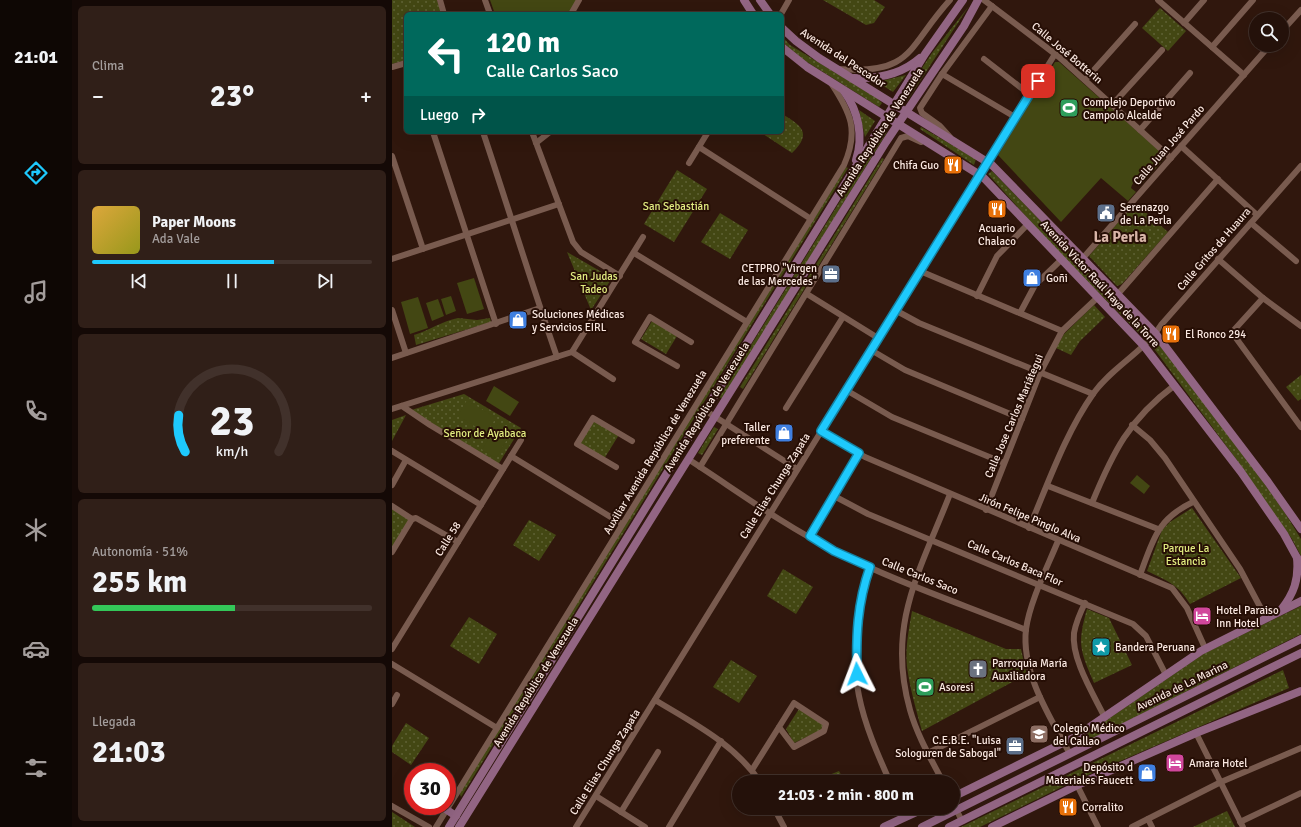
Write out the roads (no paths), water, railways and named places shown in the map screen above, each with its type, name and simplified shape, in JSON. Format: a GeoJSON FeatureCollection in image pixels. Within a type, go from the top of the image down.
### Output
{"type":"FeatureCollection","features":[{"type":"Feature","properties":{"kind":"main road"},"geometry":{"type":"LineString","coordinates":[[744,0],[752,12]]}},
{"type":"Feature","properties":{"kind":"main road"},"geometry":{"type":"LineString","coordinates":[[760,0],[769,12]]}},
{"type":"Feature","properties":{"kind":"main road","name":"Avenida República de Venezuela"},"geometry":{"type":"LineString","coordinates":[[449,827],[894,103],[925,54],[963,0]]}},
{"type":"Feature","properties":{"kind":"main road","name":"Avenida República de Venezuela"},"geometry":{"type":"LineString","coordinates":[[459,827],[898,123],[964,26],[978,0]]}},
{"type":"Feature","properties":{"kind":"main road","name":"Avenida del Pescador"},"geometry":{"type":"LineString","coordinates":[[784,30],[806,49],[894,103]]}},
{"type":"Feature","properties":{"kind":"main road"},"geometry":{"type":"LineString","coordinates":[[784,48],[842,89],[886,116]]}},
{"type":"Feature","properties":{"kind":"main road"},"geometry":{"type":"LineString","coordinates":[[851,78],[887,75],[908,67],[925,54]]}},
{"type":"Feature","properties":{"kind":"main road"},"geometry":{"type":"LineString","coordinates":[[842,89],[853,107],[859,126],[859,146],[850,174]]}},
{"type":"Feature","properties":{"kind":"main road","name":"Avenida Víctor Raúl Haya de la Torre"},"geometry":{"type":"LineString","coordinates":[[894,103],[988,161],[1118,294],[1155,333],[1268,482],[1301,529]]}},
{"type":"Feature","properties":{"kind":"main road","name":"Avenida Víctor Raúl Haya de la Torre"},"geometry":{"type":"LineString","coordinates":[[886,116],[980,174],[1144,346],[1240,472],[1296,555],[1301,565]]}},
{"type":"Feature","properties":{"kind":"main road"},"geometry":{"type":"LineString","coordinates":[[1280,611],[1291,597],[1296,584],[1298,570],[1296,555]]}},
{"type":"Feature","properties":{"kind":"main road","name":"Avenida de La Marina"},"geometry":{"type":"LineString","coordinates":[[960,794],[1064,743],[1105,718],[1165,673],[1205,648],[1301,601]]}},
{"type":"Feature","properties":{"kind":"main road","name":"Avenida de La Marina"},"geometry":{"type":"LineString","coordinates":[[960,804],[1070,754],[1301,639]]}},
{"type":"Feature","properties":{"kind":"main road","name":"Avenida de La Marina"},"geometry":{"type":"LineString","coordinates":[[949,827],[1301,653]]}},
{"type":"Feature","properties":{"kind":"main road"},"geometry":{"type":"LineString","coordinates":[[993,827],[1077,785],[1196,733],[1301,691]]}},
{"type":"Feature","properties":{"kind":"main road"},"geometry":{"type":"LineString","coordinates":[[884,827],[900,815]]}},
{"type":"Feature","properties":{"kind":"main road","name":"Avenida de La Marina"},"geometry":{"type":"LineString","coordinates":[[922,827],[941,815]]}},
{"type":"Feature","properties":{"kind":"street"},"geometry":{"type":"LineString","coordinates":[[440,0],[443,12]]}},
{"type":"Feature","properties":{"kind":"street"},"geometry":{"type":"LineString","coordinates":[[485,0],[489,12]]}},
{"type":"Feature","properties":{"kind":"street"},"geometry":{"type":"LineString","coordinates":[[572,12],[579,0]]}},
{"type":"Feature","properties":{"kind":"street"},"geometry":{"type":"LineString","coordinates":[[782,12],[789,0]]}},
{"type":"Feature","properties":{"kind":"street"},"geometry":{"type":"LineString","coordinates":[[837,69],[871,70],[894,64],[906,56],[916,46],[936,15],[950,0]]}},
{"type":"Feature","properties":{"kind":"street","name":"Calle José Botterin"},"geometry":{"type":"LineString","coordinates":[[984,0],[1055,54],[1171,158]]}},
{"type":"Feature","properties":{"kind":"street"},"geometry":{"type":"LineString","coordinates":[[1158,0],[1244,75]]}},
{"type":"Feature","properties":{"kind":"street"},"geometry":{"type":"LineString","coordinates":[[1184,23],[1204,0]]}},
{"type":"Feature","properties":{"kind":"street"},"geometry":{"type":"LineString","coordinates":[[1212,47],[1253,0]]}},
{"type":"Feature","properties":{"kind":"street"},"geometry":{"type":"LineString","coordinates":[[951,138],[940,126],[924,115],[920,110],[942,74],[992,6]]}},
{"type":"Feature","properties":{"kind":"street"},"geometry":{"type":"LineString","coordinates":[[1289,23],[1301,10]]}},
{"type":"Feature","properties":{"kind":"street"},"geometry":{"type":"LineString","coordinates":[[1085,80],[1135,24]]}},
{"type":"Feature","properties":{"kind":"street"},"geometry":{"type":"LineString","coordinates":[[1112,104],[1162,50]]}},
{"type":"Feature","properties":{"kind":"street","name":"Calle Juan José Pardo"},"geometry":{"type":"LineString","coordinates":[[1083,258],[1264,52]]}},
{"type":"Feature","properties":{"kind":"street","name":"Calle Elias Chunga Zapata"},"geometry":{"type":"LineString","coordinates":[[576,827],[1055,54]]}},
{"type":"Feature","properties":{"kind":"street"},"geometry":{"type":"LineString","coordinates":[[984,59],[1029,94]]}},
{"type":"Feature","properties":{"kind":"street"},"geometry":{"type":"LineString","coordinates":[[392,67],[404,64]]}},
{"type":"Feature","properties":{"kind":"street"},"geometry":{"type":"LineString","coordinates":[[1140,130],[1190,73]]}},
{"type":"Feature","properties":{"kind":"street"},"geometry":{"type":"LineString","coordinates":[[942,74],[1015,117]]}},
{"type":"Feature","properties":{"kind":"street","name":"Auxiliar Avenida República de Venezuela"},"geometry":{"type":"LineString","coordinates":[[456,795],[844,165],[850,151],[852,139],[851,119],[848,109],[830,81]]}},
{"type":"Feature","properties":{"kind":"street"},"geometry":{"type":"LineString","coordinates":[[434,134],[496,324]]}},
{"type":"Feature","properties":{"kind":"street"},"geometry":{"type":"LineString","coordinates":[[484,134],[557,357]]}},
{"type":"Feature","properties":{"kind":"street"},"geometry":{"type":"LineString","coordinates":[[533,134],[576,247],[620,276]]}},
{"type":"Feature","properties":{"kind":"street"},"geometry":{"type":"LineString","coordinates":[[536,143],[547,134]]}},
{"type":"Feature","properties":{"kind":"street"},"geometry":{"type":"LineString","coordinates":[[689,163],[707,134]]}},
{"type":"Feature","properties":{"kind":"street"},"geometry":{"type":"LineString","coordinates":[[700,467],[901,138],[908,136],[926,144],[936,146]]}},
{"type":"Feature","properties":{"kind":"street"},"geometry":{"type":"LineString","coordinates":[[1181,146],[1257,215]]}},
{"type":"Feature","properties":{"kind":"street"},"geometry":{"type":"LineString","coordinates":[[699,147],[811,219]]}},
{"type":"Feature","properties":{"kind":"street"},"geometry":{"type":"LineString","coordinates":[[392,156],[423,249]]}},
{"type":"Feature","properties":{"kind":"street","name":"Calle Gritos de Huaura"},"geometry":{"type":"LineString","coordinates":[[1029,528],[1077,421],[1093,394],[1118,367],[1144,346],[1218,259],[1252,223],[1257,215],[1301,166]]}},
{"type":"Feature","properties":{"kind":"street"},"geometry":{"type":"LineString","coordinates":[[1118,294],[1218,179]]}},
{"type":"Feature","properties":{"kind":"street"},"geometry":{"type":"LineString","coordinates":[[392,259],[512,221],[560,204]]}},
{"type":"Feature","properties":{"kind":"street"},"geometry":{"type":"LineString","coordinates":[[1252,223],[1296,261]]}},
{"type":"Feature","properties":{"kind":"street"},"geometry":{"type":"LineString","coordinates":[[977,296],[997,256],[1028,224]]}},
{"type":"Feature","properties":{"kind":"street"},"geometry":{"type":"LineString","coordinates":[[392,410],[572,352],[643,237]]}},
{"type":"Feature","properties":{"kind":"street"},"geometry":{"type":"LineString","coordinates":[[634,253],[747,322]]}},
{"type":"Feature","properties":{"kind":"street"},"geometry":{"type":"LineString","coordinates":[[1218,259],[1263,298],[1301,326]]}},
{"type":"Feature","properties":{"kind":"street"},"geometry":{"type":"LineString","coordinates":[[1020,313],[1035,285],[1061,260]]}},
{"type":"Feature","properties":{"kind":"street"},"geometry":{"type":"LineString","coordinates":[[920,271],[1062,331]]}},
{"type":"Feature","properties":{"kind":"street"},"geometry":{"type":"LineString","coordinates":[[807,294],[878,338]]}},
{"type":"Feature","properties":{"kind":"street","name":"Calle Jose Carlos Mariátegui"},"geometry":{"type":"LineString","coordinates":[[986,510],[1040,373],[1062,331],[1098,298]]}},
{"type":"Feature","properties":{"kind":"street"},"geometry":{"type":"LineString","coordinates":[[1263,298],[1234,330],[1235,336],[1301,427]]}},
{"type":"Feature","properties":{"kind":"street"},"geometry":{"type":"LineString","coordinates":[[392,358],[540,308]]}},
{"type":"Feature","properties":{"kind":"street"},"geometry":{"type":"LineString","coordinates":[[392,310],[406,353]]}},
{"type":"Feature","properties":{"kind":"street"},"geometry":{"type":"LineString","coordinates":[[895,310],[919,323],[1093,394]]}},
{"type":"Feature","properties":{"kind":"street"},"geometry":{"type":"LineString","coordinates":[[786,408],[843,316]]}},
{"type":"Feature","properties":{"kind":"street"},"geometry":{"type":"LineString","coordinates":[[677,366],[635,342],[650,317],[691,342]]}},
{"type":"Feature","properties":{"kind":"street"},"geometry":{"type":"LineString","coordinates":[[871,350],[905,370],[1022,419]]}},
{"type":"Feature","properties":{"kind":"street"},"geometry":{"type":"LineString","coordinates":[[572,352],[612,379]]}},
{"type":"Feature","properties":{"kind":"street"},"geometry":{"type":"LineString","coordinates":[[1092,504],[1107,466],[1132,425],[1146,409],[1175,385]]}},
{"type":"Feature","properties":{"kind":"street"},"geometry":{"type":"LineString","coordinates":[[846,390],[897,419],[1004,463]]}},
{"type":"Feature","properties":{"kind":"street"},"geometry":{"type":"LineString","coordinates":[[402,406],[430,426],[503,469]]}},
{"type":"Feature","properties":{"kind":"street"},"geometry":{"type":"LineString","coordinates":[[706,411],[797,469]]}},
{"type":"Feature","properties":{"kind":"street"},"geometry":{"type":"LineString","coordinates":[[616,467],[578,444],[593,418],[632,441]]}},
{"type":"Feature","properties":{"kind":"street"},"geometry":{"type":"LineString","coordinates":[[1132,425],[1150,440],[1165,458],[1193,502],[1240,569],[1266,618]]}},
{"type":"Feature","properties":{"kind":"street","name":"Jirón Felipe Pinglo Alva"},"geometry":{"type":"LineString","coordinates":[[821,431],[859,453],[950,494],[1058,541],[1168,586],[1178,595],[1187,608],[1205,648]]}},
{"type":"Feature","properties":{"kind":"street","name":"Calle 58"},"geometry":{"type":"LineString","coordinates":[[392,649],[521,440]]}},
{"type":"Feature","properties":{"kind":"street"},"geometry":{"type":"LineString","coordinates":[[392,451],[481,505]]}},
{"type":"Feature","properties":{"kind":"street"},"geometry":{"type":"LineString","coordinates":[[810,536],[859,453]]}},
{"type":"Feature","properties":{"kind":"street"},"geometry":{"type":"LineString","coordinates":[[511,456],[622,524]]}},
{"type":"Feature","properties":{"kind":"street","name":"Calle Carlos Saco"},"geometry":{"type":"LineString","coordinates":[[688,459],[834,551],[913,585],[1026,630]]}},
{"type":"Feature","properties":{"kind":"street"},"geometry":{"type":"LineString","coordinates":[[392,485],[406,460]]}},
{"type":"Feature","properties":{"kind":"street"},"geometry":{"type":"LineString","coordinates":[[1048,486],[1158,529]]}},
{"type":"Feature","properties":{"kind":"street"},"geometry":{"type":"LineString","coordinates":[[939,775],[928,753],[910,710],[904,677],[902,635],[913,585],[950,494]]}},
{"type":"Feature","properties":{"kind":"street","name":"Calle Carlos Baca Flor"},"geometry":{"type":"LineString","coordinates":[[834,496],[868,514],[1040,584],[1133,624],[1142,630],[1165,673]]}},
{"type":"Feature","properties":{"kind":"street"},"geometry":{"type":"LineString","coordinates":[[1140,575],[1158,529],[1164,521],[1193,502]]}},
{"type":"Feature","properties":{"kind":"street"},"geometry":{"type":"LineString","coordinates":[[392,506],[412,519],[416,518],[458,542]]}},
{"type":"Feature","properties":{"kind":"street"},"geometry":{"type":"LineString","coordinates":[[392,552],[412,519]]}},
{"type":"Feature","properties":{"kind":"street"},"geometry":{"type":"LineString","coordinates":[[1058,541],[1029,615],[1026,630],[1026,648],[1030,667],[1040,696],[1070,754]]}},
{"type":"Feature","properties":{"kind":"street"},"geometry":{"type":"LineString","coordinates":[[870,567],[858,619],[856,643],[858,685],[859,696],[876,752],[887,775]]}},
{"type":"Feature","properties":{"kind":"street"},"geometry":{"type":"LineString","coordinates":[[1085,603],[1076,624],[1074,634],[1075,646],[1078,661],[1105,718]]}},
{"type":"Feature","properties":{"kind":"street"},"geometry":{"type":"LineString","coordinates":[[392,664],[497,728]]}},
{"type":"Feature","properties":{"kind":"street"},"geometry":{"type":"LineString","coordinates":[[392,704],[397,695]]}},
{"type":"Feature","properties":{"kind":"street"},"geometry":{"type":"LineString","coordinates":[[928,753],[1040,696]]}},
{"type":"Feature","properties":{"kind":"street"},"geometry":{"type":"LineString","coordinates":[[655,700],[721,741],[735,752],[755,775]]}},
{"type":"Feature","properties":{"kind":"street"},"geometry":{"type":"LineString","coordinates":[[752,770],[794,703],[824,721],[826,724],[824,731],[794,747],[779,727]]}},
{"type":"Feature","properties":{"kind":"street"},"geometry":{"type":"LineString","coordinates":[[1196,733],[1242,824],[1301,793]]}},
{"type":"Feature","properties":{"kind":"street"},"geometry":{"type":"LineString","coordinates":[[669,827],[721,741]]}},
{"type":"Feature","properties":{"kind":"street"},"geometry":{"type":"LineString","coordinates":[[1132,827],[1221,782],[1301,748]]}},
{"type":"Feature","properties":{"kind":"street"},"geometry":{"type":"LineString","coordinates":[[621,812],[658,752]]}},
{"type":"Feature","properties":{"kind":"street"},"geometry":{"type":"LineString","coordinates":[[1077,785],[1098,827]]}},
{"type":"Feature","properties":{"kind":"street"},"geometry":{"type":"LineString","coordinates":[[596,796],[646,827]]}},
{"type":"Feature","properties":{"kind":"street"},"geometry":{"type":"LineString","coordinates":[[392,806],[429,827]]}},
{"type":"Feature","properties":{"kind":"street","name":"Auxiliar Avenida República de Venezuela"},"geometry":{"type":"LineString","coordinates":[[436,827],[444,815]]}},
{"type":"Feature","properties":{"kind":"street"},"geometry":{"type":"LineString","coordinates":[[778,815],[784,827]]}},
{"type":"Feature","properties":{"kind":"street"},"geometry":{"type":"LineString","coordinates":[[959,815],[962,821]]}},
{"type":"Feature","properties":{"kind":"street"},"geometry":{"type":"LineString","coordinates":[[1148,819],[1152,827]]}},
{"type":"Feature","properties":{"kind":"place","name":"Complejo Deportivo Campolo Alcalde"},"geometry":{"type":"Point","coordinates":[1069,108]}},
{"type":"Feature","properties":{"kind":"place","name":"Chifa Guo"},"geometry":{"type":"Point","coordinates":[953,165]}},
{"type":"Feature","properties":{"kind":"place","name":"Acuario Chalaco"},"geometry":{"type":"Point","coordinates":[997,209]}},
{"type":"Feature","properties":{"kind":"place","name":"Serenazgo de La Perla"},"geometry":{"type":"Point","coordinates":[1106,213]}},
{"type":"Feature","properties":{"kind":"place","name":"CETPRO \"Virgen de las Mercedes\""},"geometry":{"type":"Point","coordinates":[831,274]}},
{"type":"Feature","properties":{"kind":"place","name":"Goñi"},"geometry":{"type":"Point","coordinates":[1032,278]}},
{"type":"Feature","properties":{"kind":"place","name":"Soluciones Médicas y Servicios EIRL"},"geometry":{"type":"Point","coordinates":[518,320]}},
{"type":"Feature","properties":{"kind":"place","name":"El Ronco 294"},"geometry":{"type":"Point","coordinates":[1171,334]}},
{"type":"Feature","properties":{"kind":"place","name":"Taller preferente"},"geometry":{"type":"Point","coordinates":[784,433]}},
{"type":"Feature","properties":{"kind":"place","name":"Hotel Paraiso Inn Hotel"},"geometry":{"type":"Point","coordinates":[1202,616]}},
{"type":"Feature","properties":{"kind":"place","name":"Bandera Peruana"},"geometry":{"type":"Point","coordinates":[1101,647]}},
{"type":"Feature","properties":{"kind":"place","name":"Parroquia María Auxiliadora"},"geometry":{"type":"Point","coordinates":[978,669]}},
{"type":"Feature","properties":{"kind":"place","name":"Asoresi"},"geometry":{"type":"Point","coordinates":[925,687]}},
{"type":"Feature","properties":{"kind":"place","name":"Colegio Médico del Callao"},"geometry":{"type":"Point","coordinates":[1039,734]}},
{"type":"Feature","properties":{"kind":"place","name":"C.E.B.E. \"Luisa Sologuren de Sabogal\""},"geometry":{"type":"Point","coordinates":[1015,746]}},
{"type":"Feature","properties":{"kind":"place","name":"Amara Hotel"},"geometry":{"type":"Point","coordinates":[1175,763]}},
{"type":"Feature","properties":{"kind":"place","name":"Depósito d Materiales Faucett"},"geometry":{"type":"Point","coordinates":[1147,773]}},
{"type":"Feature","properties":{"kind":"place","name":"Corralito"},"geometry":{"type":"Point","coordinates":[1068,807]}},
{"type":"Feature","properties":{"kind":"district","name":"La Perla"},"geometry":{"type":"Point","coordinates":[1120,237]}},
{"type":"Feature","properties":{"kind":"park label","name":"San Sebastián"},"geometry":{"type":"Point","coordinates":[676,206]}},
{"type":"Feature","properties":{"kind":"park label","name":"San Judas Tadeo"},"geometry":{"type":"Point","coordinates":[594,282]}},
{"type":"Feature","properties":{"kind":"park label","name":"Señor de Ayabaca"},"geometry":{"type":"Point","coordinates":[485,433]}},
{"type":"Feature","properties":{"kind":"park label","name":"Parque La Estancia"},"geometry":{"type":"Point","coordinates":[1186,554]}}]}
